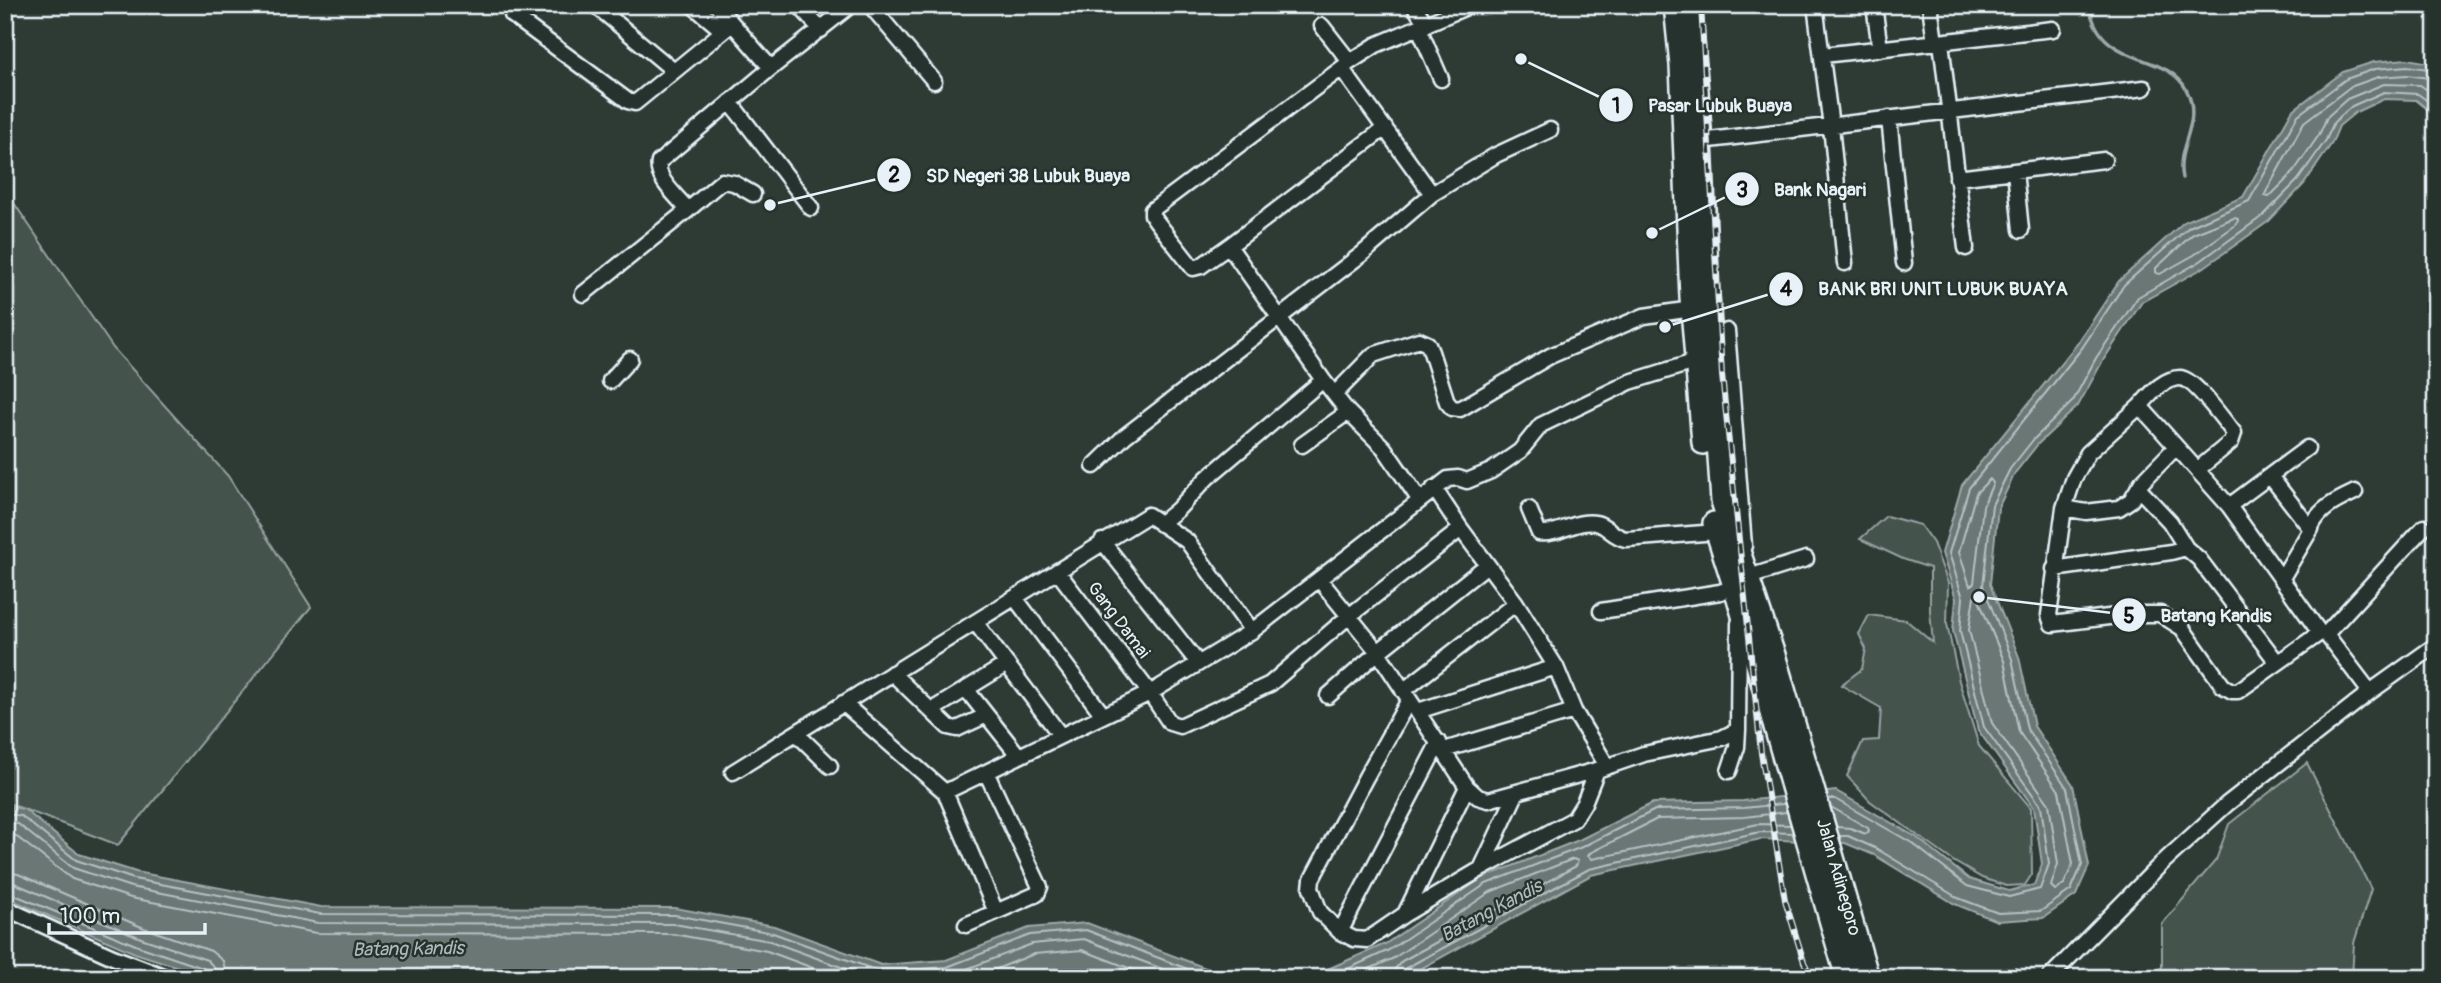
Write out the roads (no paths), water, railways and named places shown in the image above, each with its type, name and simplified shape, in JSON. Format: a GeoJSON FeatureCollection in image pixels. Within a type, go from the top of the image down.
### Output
{"type":"FeatureCollection","features":[{"type":"Feature","properties":{"kind":"highway"},"geometry":{"type":"LineString","coordinates":[[1675,5],[1698,265]]}},
{"type":"Feature","properties":{"kind":"highway"},"geometry":{"type":"LineString","coordinates":[[1690,5],[1701,141],[1697,361],[1706,489],[1717,532],[1742,583]]}},
{"type":"Feature","properties":{"kind":"highway"},"geometry":{"type":"LineString","coordinates":[[1697,300],[1722,501],[1742,583]]}},
{"type":"Feature","properties":{"kind":"highway","name":"Jalan Adinegoro"},"geometry":{"type":"LineString","coordinates":[[1742,583],[1820,849],[1847,978]]}},
{"type":"Feature","properties":{"kind":"highway","name":"Jalan Adinegoro"},"geometry":{"type":"LineString","coordinates":[[1820,849],[1868,978]]}},
{"type":"Feature","properties":{"kind":"street"},"geometry":{"type":"LineString","coordinates":[[525,5],[512,15],[628,101],[635,103],[728,28]]}},
{"type":"Feature","properties":{"kind":"street"},"geometry":{"type":"LineString","coordinates":[[595,5],[674,71]]}},
{"type":"Feature","properties":{"kind":"street"},"geometry":{"type":"LineString","coordinates":[[692,5],[728,28],[771,68]]}},
{"type":"Feature","properties":{"kind":"street"},"geometry":{"type":"LineString","coordinates":[[716,5],[728,28]]}},
{"type":"Feature","properties":{"kind":"street"},"geometry":{"type":"LineString","coordinates":[[799,5],[821,30]]}},
{"type":"Feature","properties":{"kind":"street"},"geometry":{"type":"LineString","coordinates":[[688,210],[660,176],[657,168],[659,162],[851,5]]}},
{"type":"Feature","properties":{"kind":"street"},"geometry":{"type":"LineString","coordinates":[[870,5],[934,81]]}},
{"type":"Feature","properties":{"kind":"street"},"geometry":{"type":"LineString","coordinates":[[1414,5],[1441,79]]}},
{"type":"Feature","properties":{"kind":"street"},"geometry":{"type":"LineString","coordinates":[[1385,128],[1202,266],[1193,268],[1152,215],[1152,210],[1376,45],[1471,5]]}},
{"type":"Feature","properties":{"kind":"street"},"geometry":{"type":"LineString","coordinates":[[1815,5],[1823,55],[1845,263]]}},
{"type":"Feature","properties":{"kind":"street"},"geometry":{"type":"LineString","coordinates":[[1874,5],[1880,49]]}},
{"type":"Feature","properties":{"kind":"street"},"geometry":{"type":"LineString","coordinates":[[1930,5],[1950,110],[1966,248]]}},
{"type":"Feature","properties":{"kind":"street"},"geometry":{"type":"LineString","coordinates":[[1322,26],[1385,128],[1432,194]]}},
{"type":"Feature","properties":{"kind":"street"},"geometry":{"type":"LineString","coordinates":[[1823,55],[2053,29]]}},
{"type":"Feature","properties":{"kind":"street"},"geometry":{"type":"LineString","coordinates":[[1701,141],[2144,88]]}},
{"type":"Feature","properties":{"kind":"street"},"geometry":{"type":"LineString","coordinates":[[730,102],[811,208]]}},
{"type":"Feature","properties":{"kind":"street"},"geometry":{"type":"LineString","coordinates":[[1889,118],[1904,263]]}},
{"type":"Feature","properties":{"kind":"street"},"geometry":{"type":"LineString","coordinates":[[1094,466],[1125,436],[1362,254],[1432,194],[1496,155],[1550,130]]}},
{"type":"Feature","properties":{"kind":"street"},"geometry":{"type":"LineString","coordinates":[[1957,178],[2104,160]]}},
{"type":"Feature","properties":{"kind":"street"},"geometry":{"type":"LineString","coordinates":[[2015,171],[2021,230]]}},
{"type":"Feature","properties":{"kind":"street"},"geometry":{"type":"LineString","coordinates":[[583,294],[722,181],[734,183],[752,194]]}},
{"type":"Feature","properties":{"kind":"street"},"geometry":{"type":"LineString","coordinates":[[1229,246],[1323,380],[1348,412],[1384,448],[1419,499]]}},
{"type":"Feature","properties":{"kind":"street"},"geometry":{"type":"LineString","coordinates":[[1335,394],[1373,355],[1419,340],[1428,344],[1447,402],[1452,408],[1460,409],[1550,356],[1644,316],[1697,300]]}},
{"type":"Feature","properties":{"kind":"street"},"geometry":{"type":"LineString","coordinates":[[1727,331],[1742,583],[1737,747],[1729,771]]}},
{"type":"Feature","properties":{"kind":"street"},"geometry":{"type":"LineString","coordinates":[[610,381],[630,359]]}},
{"type":"Feature","properties":{"kind":"street"},"geometry":{"type":"LineString","coordinates":[[944,792],[1150,693],[1199,663],[1251,631],[1434,488],[1448,479],[1467,481],[1491,471],[1527,445],[1541,425],[1639,379],[1697,361]]}},
{"type":"Feature","properties":{"kind":"street"},"geometry":{"type":"LineString","coordinates":[[2197,471],[2231,442],[2234,433],[2193,383],[2183,378],[2175,379],[2152,391],[2140,407],[2088,453],[2077,472],[2064,508],[2049,615],[2052,624],[2133,614],[2160,614],[2182,628],[2223,686],[2238,691],[2323,633],[2424,527]]}},
{"type":"Feature","properties":{"kind":"street"},"geometry":{"type":"LineString","coordinates":[[1160,524],[1207,478],[1323,380]]}},
{"type":"Feature","properties":{"kind":"street"},"geometry":{"type":"LineString","coordinates":[[2140,407],[2229,506],[2370,692]]}},
{"type":"Feature","properties":{"kind":"street"},"geometry":{"type":"LineString","coordinates":[[1302,445],[1348,412]]}},
{"type":"Feature","properties":{"kind":"street"},"geometry":{"type":"LineString","coordinates":[[2064,508],[2085,513],[2119,508],[2130,500],[2176,447]]}},
{"type":"Feature","properties":{"kind":"street"},"geometry":{"type":"LineString","coordinates":[[2229,506],[2307,447]]}},
{"type":"Feature","properties":{"kind":"street"},"geometry":{"type":"LineString","coordinates":[[2270,476],[2311,527]]}},
{"type":"Feature","properties":{"kind":"street"},"geometry":{"type":"LineString","coordinates":[[1434,488],[1516,603],[1556,667],[1602,768]]}},
{"type":"Feature","properties":{"kind":"street"},"geometry":{"type":"LineString","coordinates":[[2138,488],[2170,522],[2186,548],[2202,563],[2277,662]]}},
{"type":"Feature","properties":{"kind":"street"},"geometry":{"type":"LineString","coordinates":[[2282,578],[2300,545],[2311,532],[2316,517],[2327,506],[2355,492]]}},
{"type":"Feature","properties":{"kind":"street"},"geometry":{"type":"LineString","coordinates":[[1529,509],[1538,533],[1544,534],[1576,524],[1594,522],[1601,524],[1618,538],[1717,532]]}},
{"type":"Feature","properties":{"kind":"street"},"geometry":{"type":"LineString","coordinates":[[733,772],[1015,598],[1102,541],[1148,515],[1187,541],[1251,631]]}},
{"type":"Feature","properties":{"kind":"street"},"geometry":{"type":"LineString","coordinates":[[1349,616],[1461,529]]}},
{"type":"Feature","properties":{"kind":"street"},"geometry":{"type":"LineString","coordinates":[[1102,541],[1199,663]]}},
{"type":"Feature","properties":{"kind":"street"},"geometry":{"type":"LineString","coordinates":[[2054,569],[2186,548]]}},
{"type":"Feature","properties":{"kind":"street"},"geometry":{"type":"LineString","coordinates":[[2171,552],[2177,558],[2202,563]]}},
{"type":"Feature","properties":{"kind":"street"},"geometry":{"type":"LineString","coordinates":[[1601,611],[1720,592],[1805,559]]}},
{"type":"Feature","properties":{"kind":"street"},"geometry":{"type":"LineString","coordinates":[[1328,696],[1378,652],[1487,565]]}},
{"type":"Feature","properties":{"kind":"street","name":"Gang Damai"},"geometry":{"type":"LineString","coordinates":[[1057,571],[1173,725],[1180,726],[1270,684],[1349,616]]}},
{"type":"Feature","properties":{"kind":"street"},"geometry":{"type":"LineString","coordinates":[[1319,579],[1378,652],[1467,788],[1478,797],[1488,800],[1516,794],[1644,754],[1722,738],[1738,730]]}},
{"type":"Feature","properties":{"kind":"street"},"geometry":{"type":"LineString","coordinates":[[1015,598],[1103,715]]}},
{"type":"Feature","properties":{"kind":"street"},"geometry":{"type":"LineString","coordinates":[[1516,603],[1410,701],[1366,776],[1312,879],[1311,888],[1320,912],[1340,932],[1354,939],[1367,940],[1481,869],[1574,818],[1602,768]]}},
{"type":"Feature","properties":{"kind":"street"},"geometry":{"type":"LineString","coordinates":[[975,622],[1061,736]]}},
{"type":"Feature","properties":{"kind":"street"},"geometry":{"type":"LineString","coordinates":[[2049,978],[2161,863],[2227,804],[2370,692],[2436,645]]}},
{"type":"Feature","properties":{"kind":"street"},"geometry":{"type":"LineString","coordinates":[[932,710],[1007,664]]}},
{"type":"Feature","properties":{"kind":"street"},"geometry":{"type":"LineString","coordinates":[[1410,701],[1556,667]]}},
{"type":"Feature","properties":{"kind":"street"},"geometry":{"type":"LineString","coordinates":[[892,673],[948,727],[954,729],[985,716]]}},
{"type":"Feature","properties":{"kind":"street"},"geometry":{"type":"LineString","coordinates":[[966,689],[1018,755]]}},
{"type":"Feature","properties":{"kind":"street"},"geometry":{"type":"LineString","coordinates":[[843,703],[944,792],[996,912]]}},
{"type":"Feature","properties":{"kind":"street"},"geometry":{"type":"LineString","coordinates":[[1340,932],[1441,746],[1574,711]]}},
{"type":"Feature","properties":{"kind":"street"},"geometry":{"type":"LineString","coordinates":[[796,733],[830,766]]}},
{"type":"Feature","properties":{"kind":"street"},"geometry":{"type":"LineString","coordinates":[[966,925],[1037,894],[1040,887],[986,772]]}},
{"type":"Feature","properties":{"kind":"street"},"geometry":{"type":"LineString","coordinates":[[1405,914],[1467,788]]}},
{"type":"Feature","properties":{"kind":"street"},"geometry":{"type":"LineString","coordinates":[[1481,869],[1516,794]]}},
{"type":"Feature","properties":{"kind":"street"},"geometry":{"type":"LineString","coordinates":[[5,908],[113,957],[168,978]]}},
{"type":"Feature","properties":{"kind":"water"},"geometry":{"type":"Polygon","coordinates":[[[2407,59],[2436,64],[2436,116],[2416,100],[2384,99],[2356,112],[2339,126],[2332,143],[2304,184],[2269,221],[2203,268],[2142,302],[2102,362],[2078,406],[2038,444],[2015,473],[1998,508],[1990,584],[2019,657],[2034,726],[2073,785],[2089,866],[2076,895],[2043,918],[1997,921],[1955,904],[1874,855],[1845,843],[1761,839],[1591,875],[1404,978],[1307,978],[1385,944],[1482,878],[1579,840],[1653,803],[1743,801],[1836,791],[1916,837],[1969,879],[2009,891],[2034,885],[2042,864],[2034,808],[1978,730],[1953,631],[1956,599],[1942,553],[1962,485],[2077,344],[2119,281],[2185,221],[2243,197],[2292,111],[2343,72],[2374,62],[2407,59]]]}},
{"type":"Feature","properties":{"kind":"water"},"geometry":{"type":"Polygon","coordinates":[[[5,806],[24,809],[79,854],[136,872],[321,907],[675,908],[774,926],[881,965],[946,960],[1029,928],[1087,923],[1232,978],[212,978],[135,953],[5,897],[5,806]]]}},
{"type":"Feature","properties":{"kind":"waterway"},"geometry":{"type":"LineString","coordinates":[[2089,5],[2095,25],[2106,40],[2119,49],[2164,68],[2186,89],[2192,112],[2182,155],[2182,178]]}},
{"type":"Feature","properties":{"kind":"railway"},"geometry":{"type":"LineString","coordinates":[[1701,5],[1722,375],[1761,753],[1785,900],[1804,962],[1812,978]]}},
{"type":"Feature","properties":{"kind":"place","name":"Pasar Lubuk Buaya"},"geometry":{"type":"Point","coordinates":[1521,59]}},
{"type":"Feature","properties":{"kind":"place","name":"SD Negeri 38 Lubuk Buaya"},"geometry":{"type":"Point","coordinates":[770,205]}},
{"type":"Feature","properties":{"kind":"place","name":"Bank Nagari"},"geometry":{"type":"Point","coordinates":[1652,233]}},
{"type":"Feature","properties":{"kind":"place","name":"BANK BRI UNIT LUBUK BUAYA"},"geometry":{"type":"Point","coordinates":[1665,327]}},
{"type":"Feature","properties":{"kind":"place","name":"Batang Kandis"},"geometry":{"type":"Point","coordinates":[1979,597]}}]}
